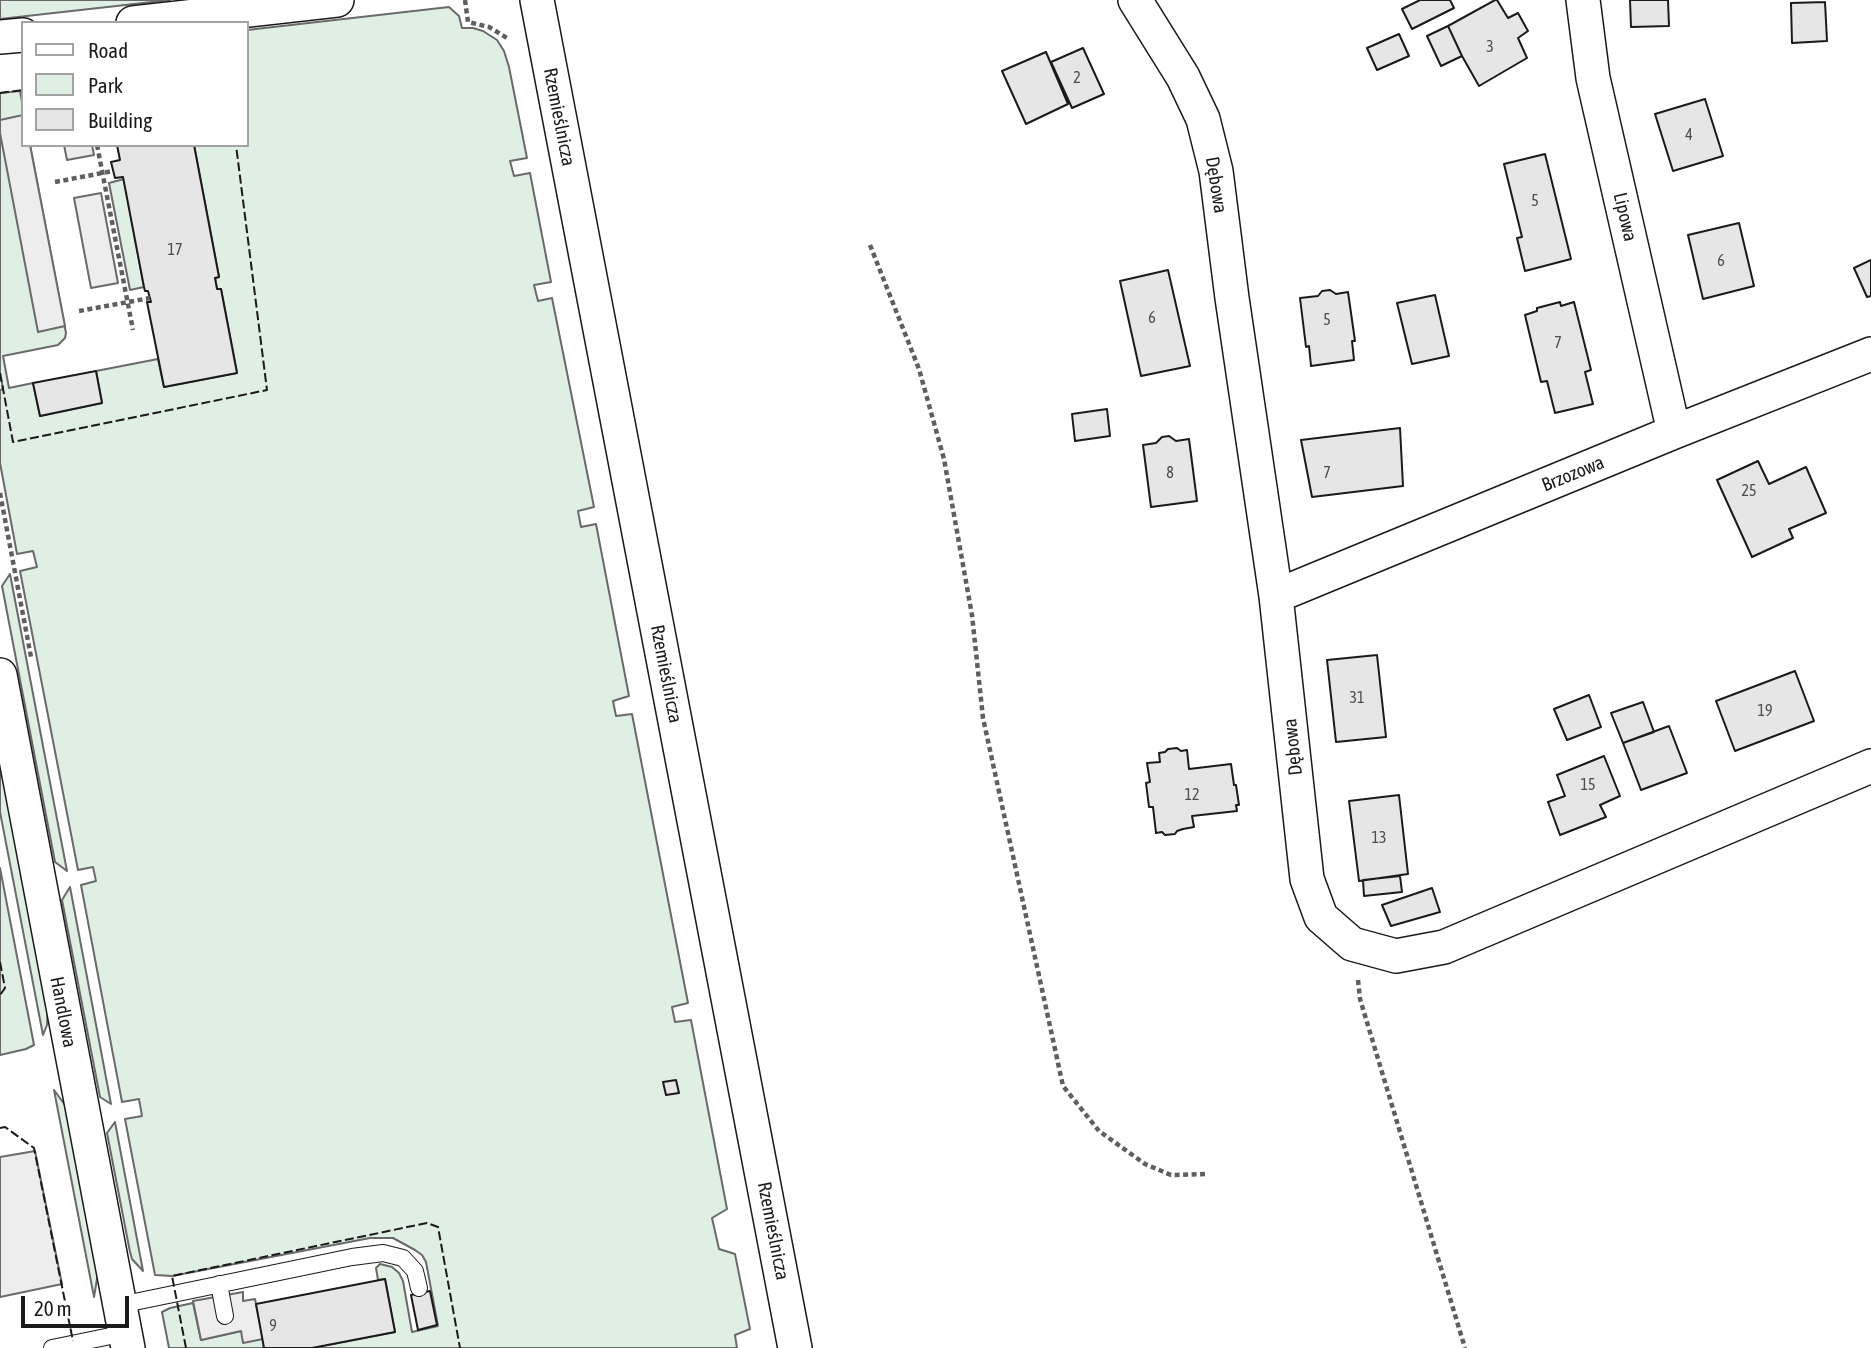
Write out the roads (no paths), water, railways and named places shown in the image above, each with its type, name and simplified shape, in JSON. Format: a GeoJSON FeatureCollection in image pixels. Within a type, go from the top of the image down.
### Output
{"type":"FeatureCollection","features":[{"type":"Feature","properties":{"kind":"street"},"geometry":{"type":"LineString","coordinates":[[151,21],[337,0]]}},
{"type":"Feature","properties":{"kind":"street","name":"Rzemieślnicza"},"geometry":{"type":"LineString","coordinates":[[537,0],[795,1348]]}},
{"type":"Feature","properties":{"kind":"street","name":"Dębowa"},"geometry":{"type":"LineString","coordinates":[[1135,0],[1183,78],[1203,119],[1216,171],[1231,298],[1276,596],[1307,878],[1321,917],[1352,944],[1396,956],[1444,947],[1871,765]]}},
{"type":"Feature","properties":{"kind":"street","name":"Lipowa"},"geometry":{"type":"LineString","coordinates":[[1583,0],[1593,78],[1674,432]]}},
{"type":"Feature","properties":{"kind":"street"},"geometry":{"type":"LineString","coordinates":[[0,37],[21,35]]}},
{"type":"Feature","properties":{"kind":"street","name":"Brzozowa"},"geometry":{"type":"LineString","coordinates":[[1276,596],[1871,354]]}},
{"type":"Feature","properties":{"kind":"street","name":"Handlowa"},"geometry":{"type":"LineString","coordinates":[[0,675],[124,1329]]}},
{"type":"Feature","properties":{"kind":"lane"},"geometry":{"type":"LineString","coordinates":[[52,1348],[124,1329],[219,1284],[352,1257],[383,1253],[403,1258],[415,1271],[419,1288]]}},
{"type":"Feature","properties":{"kind":"lane"},"geometry":{"type":"LineString","coordinates":[[219,1284],[225,1316]]}}]}
